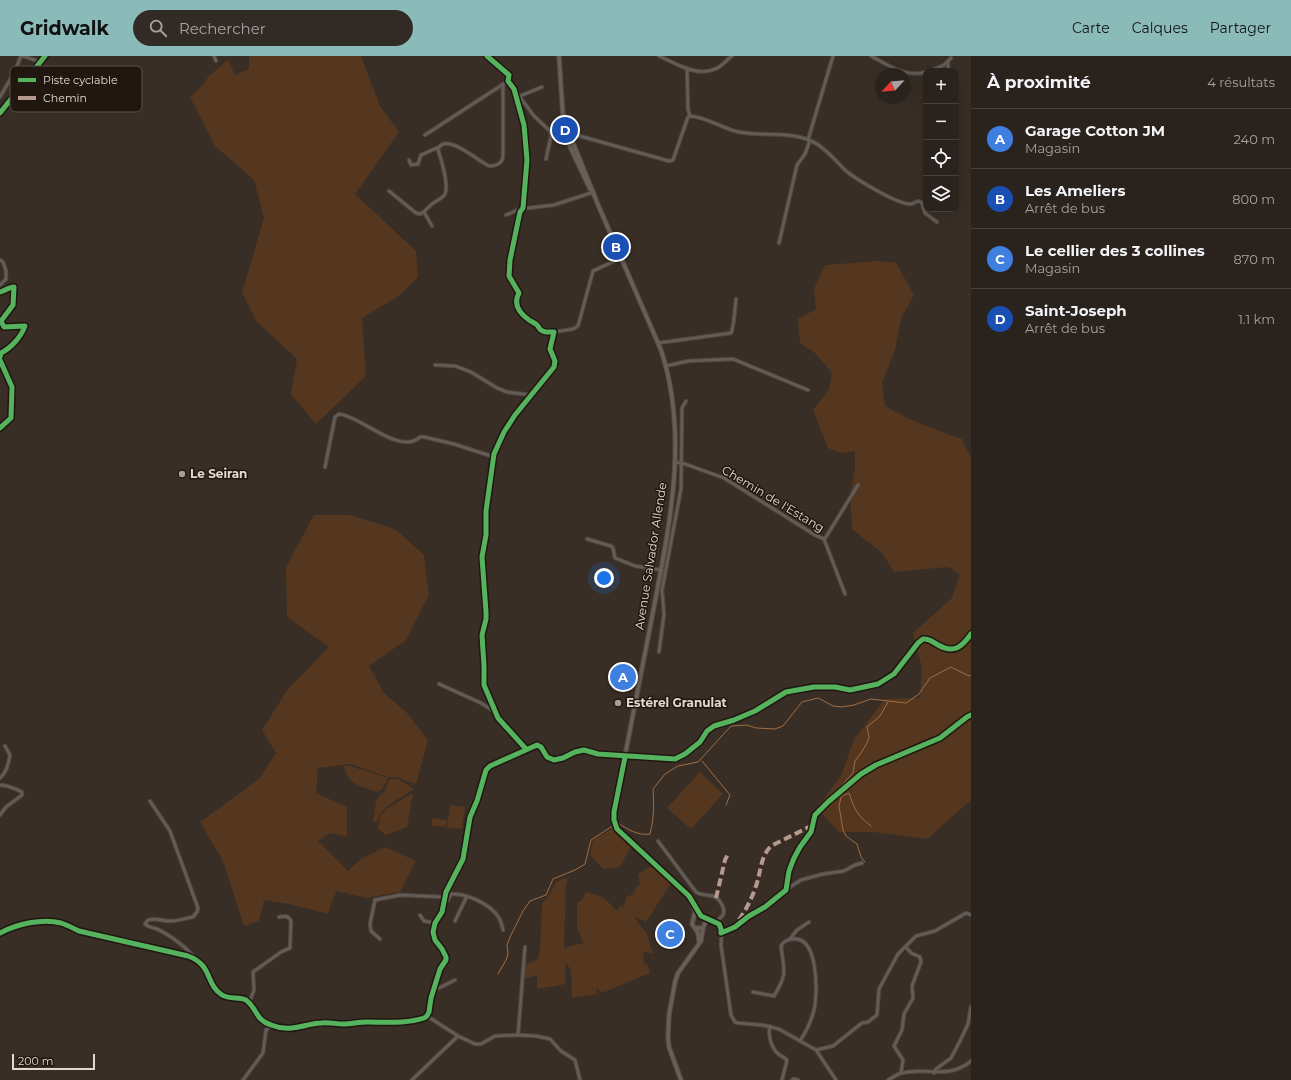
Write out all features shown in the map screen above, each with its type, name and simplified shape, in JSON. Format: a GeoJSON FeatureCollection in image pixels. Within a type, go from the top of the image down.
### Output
{"type":"FeatureCollection","features":[{"type":"Feature","properties":{"kind":"main road","name":"Avenue Salvador Allende"},"geometry":{"type":"LineString","coordinates":[[559,56],[566,138],[593,193]]}},
{"type":"Feature","properties":{"kind":"main road","name":"Avenue Salvador Allende"},"geometry":{"type":"LineString","coordinates":[[564,115],[569,133],[593,193],[658,343],[666,366],[675,416],[675,462],[671,508],[661,570],[614,812],[615,825],[619,831],[684,892]]}},
{"type":"Feature","properties":{"kind":"main road"},"geometry":{"type":"LineString","coordinates":[[681,1080],[669,1047],[669,1015],[678,973],[701,941],[704,926],[703,917],[692,899],[684,892]]}},
{"type":"Feature","properties":{"kind":"main road"},"geometry":{"type":"LineString","coordinates":[[684,892],[692,904],[695,912],[692,924],[696,928],[699,937],[697,947]]}},
{"type":"Feature","properties":{"kind":"main road"},"geometry":{"type":"LineString","coordinates":[[694,917],[703,917]]}},
{"type":"Feature","properties":{"kind":"main road"},"geometry":{"type":"LineString","coordinates":[[696,928],[699,929],[704,926]]}},
{"type":"Feature","properties":{"kind":"street"},"geometry":{"type":"LineString","coordinates":[[17,66],[22,56],[40,62]]}},
{"type":"Feature","properties":{"kind":"street"},"geometry":{"type":"LineString","coordinates":[[37,66],[45,56]]}},
{"type":"Feature","properties":{"kind":"street"},"geometry":{"type":"LineString","coordinates":[[214,56],[216,61]]}},
{"type":"Feature","properties":{"kind":"street"},"geometry":{"type":"LineString","coordinates":[[488,56],[508,75],[508,80],[534,116],[550,131],[551,136],[546,159]]}},
{"type":"Feature","properties":{"kind":"street"},"geometry":{"type":"LineString","coordinates":[[659,56],[693,71],[702,72],[716,69],[732,56]]}},
{"type":"Feature","properties":{"kind":"street"},"geometry":{"type":"LineString","coordinates":[[779,243],[797,165],[805,154],[809,143],[808,140],[833,56]]}},
{"type":"Feature","properties":{"kind":"street"},"geometry":{"type":"LineString","coordinates":[[871,56],[906,73],[923,73]]}},
{"type":"Feature","properties":{"kind":"street"},"geometry":{"type":"LineString","coordinates":[[937,68],[944,65],[951,58]]}},
{"type":"Feature","properties":{"kind":"street"},"geometry":{"type":"LineString","coordinates":[[948,61],[948,68]]}},
{"type":"Feature","properties":{"kind":"street"},"geometry":{"type":"LineString","coordinates":[[687,68],[688,109],[690,116]]}},
{"type":"Feature","properties":{"kind":"street"},"geometry":{"type":"LineString","coordinates":[[0,98],[10,80]]}},
{"type":"Feature","properties":{"kind":"street"},"geometry":{"type":"LineString","coordinates":[[425,134],[508,80]]}},
{"type":"Feature","properties":{"kind":"street"},"geometry":{"type":"LineString","coordinates":[[409,160],[411,166],[416,166],[420,156],[444,143],[455,145],[489,166],[494,166],[500,162],[503,157],[503,84]]}},
{"type":"Feature","properties":{"kind":"street"},"geometry":{"type":"LineString","coordinates":[[520,96],[542,87]]}},
{"type":"Feature","properties":{"kind":"street"},"geometry":{"type":"LineString","coordinates":[[0,113],[10,100]]}},
{"type":"Feature","properties":{"kind":"street"},"geometry":{"type":"LineString","coordinates":[[690,116],[718,124],[737,132],[791,135],[808,140],[817,144],[847,172],[877,190],[905,203],[912,204],[919,201],[922,203],[925,213],[937,222]]}},
{"type":"Feature","properties":{"kind":"street"},"geometry":{"type":"LineString","coordinates":[[564,124],[567,132],[569,133],[669,161],[673,160],[688,117],[690,116]]}},
{"type":"Feature","properties":{"kind":"street"},"geometry":{"type":"LineString","coordinates":[[389,191],[416,213],[420,214],[442,197],[445,191],[443,166],[438,147]]}},
{"type":"Feature","properties":{"kind":"street"},"geometry":{"type":"LineString","coordinates":[[506,215],[523,208],[554,205],[593,193]]}},
{"type":"Feature","properties":{"kind":"street"},"geometry":{"type":"LineString","coordinates":[[510,260],[520,212],[523,208]]}},
{"type":"Feature","properties":{"kind":"street"},"geometry":{"type":"LineString","coordinates":[[424,212],[432,226]]}},
{"type":"Feature","properties":{"kind":"street"},"geometry":{"type":"LineString","coordinates":[[526,749],[498,718],[484,685],[482,635],[486,612],[482,557],[486,535],[486,511],[494,456],[504,432],[555,364],[550,349],[554,332],[573,329],[578,326],[593,271],[621,258]]}},
{"type":"Feature","properties":{"kind":"street"},"geometry":{"type":"LineString","coordinates":[[0,260],[3,262],[6,271],[6,279],[0,285]]}},
{"type":"Feature","properties":{"kind":"street"},"geometry":{"type":"LineString","coordinates":[[0,292],[14,287],[13,305],[0,321],[4,327],[25,326],[23,331],[8,349],[1,353],[0,358],[12,387],[11,418],[0,428]]}},
{"type":"Feature","properties":{"kind":"street"},"geometry":{"type":"LineString","coordinates":[[658,343],[731,332],[733,329],[733,316],[736,300]]}},
{"type":"Feature","properties":{"kind":"street"},"geometry":{"type":"LineString","coordinates":[[666,366],[688,361],[733,359],[808,390]]}},
{"type":"Feature","properties":{"kind":"street"},"geometry":{"type":"LineString","coordinates":[[435,365],[455,366],[471,372],[497,388],[507,392],[531,395]]}},
{"type":"Feature","properties":{"kind":"street"},"geometry":{"type":"LineString","coordinates":[[659,652],[664,614],[662,590],[681,489],[682,408],[686,401]]}},
{"type":"Feature","properties":{"kind":"street"},"geometry":{"type":"LineString","coordinates":[[325,467],[335,417],[339,414],[358,420],[394,440],[410,442],[420,437],[424,437],[494,456]]}},
{"type":"Feature","properties":{"kind":"street","name":"Chemin de l'Estang"},"geometry":{"type":"LineString","coordinates":[[675,462],[724,478],[815,535],[824,539],[858,485]]}},
{"type":"Feature","properties":{"kind":"street"},"geometry":{"type":"LineString","coordinates":[[587,539],[611,546],[613,548],[615,558],[635,566],[666,571]]}},
{"type":"Feature","properties":{"kind":"street"},"geometry":{"type":"LineString","coordinates":[[824,539],[844,594]]}},
{"type":"Feature","properties":{"kind":"street"},"geometry":{"type":"LineString","coordinates":[[427,1016],[440,969],[446,960],[442,948],[435,940],[433,932],[435,923],[442,912],[448,887],[463,859],[466,848],[468,823],[477,801],[486,770],[494,764],[535,745],[539,746],[547,756],[554,760],[584,750],[598,754],[625,757],[675,759],[685,754],[700,742],[707,731],[714,726],[734,720],[755,711],[786,692],[814,687],[835,687],[850,690],[878,684],[894,674],[918,643],[923,639],[931,639],[938,645],[955,649],[961,646],[971,634]]}},
{"type":"Feature","properties":{"kind":"street"},"geometry":{"type":"LineString","coordinates":[[439,684],[481,703],[496,712]]}},
{"type":"Feature","properties":{"kind":"street"},"geometry":{"type":"LineString","coordinates":[[786,890],[788,871],[800,847],[811,832],[815,815],[828,802],[861,774],[876,765],[940,738],[971,715]]}},
{"type":"Feature","properties":{"kind":"street"},"geometry":{"type":"LineString","coordinates":[[0,778],[3,776],[7,768],[10,756],[5,746]]}},
{"type":"Feature","properties":{"kind":"street"},"geometry":{"type":"LineString","coordinates":[[620,756],[627,746]]}},
{"type":"Feature","properties":{"kind":"street"},"geometry":{"type":"LineString","coordinates":[[0,786],[5,785],[22,792],[22,795],[6,807],[0,815]]}},
{"type":"Feature","properties":{"kind":"street"},"geometry":{"type":"LineString","coordinates":[[150,801],[170,831],[198,908],[194,917],[168,921],[155,918],[148,920],[145,924],[148,927],[157,929],[181,944],[206,969],[218,992],[226,997],[243,999],[249,1003],[261,1021],[271,1026],[286,1029],[322,1022],[342,1024],[393,1023],[415,1020],[427,1016]]}},
{"type":"Feature","properties":{"kind":"street"},"geometry":{"type":"LineString","coordinates":[[658,841],[696,892],[702,895],[713,896],[721,903],[724,910],[723,914],[714,922],[704,926]]}},
{"type":"Feature","properties":{"kind":"street"},"geometry":{"type":"LineString","coordinates":[[722,934],[765,907],[801,880],[823,874],[844,871],[862,863]]}},
{"type":"Feature","properties":{"kind":"street"},"geometry":{"type":"LineString","coordinates":[[380,939],[371,931],[370,924],[375,900],[400,895],[448,900],[451,894],[476,899],[493,911],[499,918],[503,930]]}},
{"type":"Feature","properties":{"kind":"street"},"geometry":{"type":"LineString","coordinates":[[455,921],[467,896]]}},
{"type":"Feature","properties":{"kind":"street"},"geometry":{"type":"LineString","coordinates":[[816,1050],[833,1046],[862,1023],[868,1022],[877,1015],[879,989],[898,954],[916,936],[935,931],[966,913],[971,915]]}},
{"type":"Feature","properties":{"kind":"street"},"geometry":{"type":"LineString","coordinates":[[420,915],[424,921],[435,923]]}},
{"type":"Feature","properties":{"kind":"street"},"geometry":{"type":"LineString","coordinates":[[249,1003],[254,990],[253,972],[281,952],[290,948],[290,918],[286,916],[279,917]]}},
{"type":"Feature","properties":{"kind":"street"},"geometry":{"type":"LineString","coordinates":[[703,917],[720,926],[722,934],[721,945],[733,1018],[738,1023],[779,1028],[816,1050],[836,1080]]}},
{"type":"Feature","properties":{"kind":"street"},"geometry":{"type":"LineString","coordinates":[[0,933],[14,927],[31,923],[55,922],[66,924],[79,931],[195,958]]}},
{"type":"Feature","properties":{"kind":"street"},"geometry":{"type":"LineString","coordinates":[[790,939],[798,930],[809,922]]}},
{"type":"Feature","properties":{"kind":"street"},"geometry":{"type":"LineString","coordinates":[[753,992],[774,996],[781,986],[784,974],[781,946],[784,942],[790,939],[796,938],[803,941],[809,949],[814,961],[816,972],[816,992],[814,1010],[807,1030],[800,1041]]}},
{"type":"Feature","properties":{"kind":"street"},"geometry":{"type":"LineString","coordinates":[[518,1035],[525,947]]}},
{"type":"Feature","properties":{"kind":"street"},"geometry":{"type":"LineString","coordinates":[[901,1073],[903,1060],[894,1046],[902,1030],[904,1014],[912,998],[912,986],[922,962],[920,957],[911,953],[906,947]]}},
{"type":"Feature","properties":{"kind":"street"},"geometry":{"type":"LineString","coordinates":[[434,987],[440,988],[455,980]]}},
{"type":"Feature","properties":{"kind":"street"},"geometry":{"type":"LineString","coordinates":[[934,1073],[936,1069],[951,1058],[966,1030],[971,1007]]}},
{"type":"Feature","properties":{"kind":"street"},"geometry":{"type":"LineString","coordinates":[[427,1016],[458,1036],[478,1044],[495,1036],[518,1035],[536,1036],[550,1039],[561,1051],[568,1054],[575,1060],[580,1080]]}},
{"type":"Feature","properties":{"kind":"street"},"geometry":{"type":"LineString","coordinates":[[243,1080],[263,1053],[266,1030],[271,1026]]}},
{"type":"Feature","properties":{"kind":"street"},"geometry":{"type":"LineString","coordinates":[[770,1026],[769,1033],[774,1049],[787,1060],[782,1080]]}},
{"type":"Feature","properties":{"kind":"street"},"geometry":{"type":"LineString","coordinates":[[412,1080],[458,1036]]}},
{"type":"Feature","properties":{"kind":"street"},"geometry":{"type":"LineString","coordinates":[[888,1080],[901,1073],[917,1071],[934,1073],[954,1071],[971,1061]]}},
{"type":"Feature","properties":{"kind":"street"},"geometry":{"type":"LineString","coordinates":[[792,1080],[798,1080]]}},
{"type":"Feature","properties":{"kind":"shaded area"},"geometry":{"type":"Polygon","coordinates":[[[249,56],[361,56],[380,106],[399,132],[355,194],[416,251],[418,277],[399,296],[362,318],[366,376],[316,424],[291,394],[297,359],[257,322],[242,293],[264,218],[254,180],[215,146],[190,97],[201,87],[209,76],[228,60],[235,75],[249,69],[249,56]]]}},
{"type":"Feature","properties":{"kind":"shaded area"},"geometry":{"type":"Polygon","coordinates":[[[880,261],[896,263],[914,295],[901,318],[895,350],[882,383],[885,406],[903,416],[962,439],[971,459],[971,800],[927,839],[873,832],[839,832],[817,808],[842,774],[854,739],[885,699],[920,698],[922,668],[913,633],[952,598],[960,574],[948,567],[894,572],[882,553],[852,529],[850,496],[855,468],[855,451],[841,453],[828,448],[813,410],[829,390],[832,373],[815,353],[800,343],[798,319],[816,309],[814,289],[825,265],[880,261]]]}},
{"type":"Feature","properties":{"kind":"shaded area"},"geometry":{"type":"Polygon","coordinates":[[[314,515],[350,515],[395,529],[424,555],[429,595],[406,640],[369,666],[384,693],[407,713],[428,740],[416,784],[397,777],[387,777],[351,764],[318,768],[316,793],[347,807],[347,836],[330,833],[318,841],[348,871],[361,859],[385,847],[416,861],[400,892],[366,898],[337,891],[328,914],[289,904],[264,900],[259,921],[244,926],[223,861],[200,822],[259,779],[276,753],[262,730],[288,689],[329,647],[287,617],[286,567],[314,515]]]}},
{"type":"Feature","properties":{"kind":"shaded area"},"geometry":{"type":"Polygon","coordinates":[[[344,766],[350,766],[388,778],[382,789],[377,792],[352,781],[344,766]]]}},
{"type":"Feature","properties":{"kind":"shaded area"},"geometry":{"type":"Polygon","coordinates":[[[700,772],[723,794],[691,829],[667,808],[700,772]]]}},
{"type":"Feature","properties":{"kind":"shaded area"},"geometry":{"type":"Polygon","coordinates":[[[398,779],[414,789],[387,807],[379,816],[377,822],[373,822],[376,802],[379,796],[384,792],[389,780],[398,779]]]}},
{"type":"Feature","properties":{"kind":"shaded area"},"geometry":{"type":"Polygon","coordinates":[[[413,793],[407,827],[386,835],[378,829],[380,816],[388,808],[413,793]]]}},
{"type":"Feature","properties":{"kind":"shaded area"},"geometry":{"type":"Polygon","coordinates":[[[450,805],[465,807],[462,829],[447,828],[450,805]]]}},
{"type":"Feature","properties":{"kind":"shaded area"},"geometry":{"type":"Polygon","coordinates":[[[432,818],[447,820],[446,827],[432,826],[432,818]]]}},
{"type":"Feature","properties":{"kind":"shaded area"},"geometry":{"type":"Polygon","coordinates":[[[613,828],[631,846],[620,867],[603,869],[590,855],[593,840],[613,828]]]}},
{"type":"Feature","properties":{"kind":"shaded area"},"geometry":{"type":"Polygon","coordinates":[[[652,866],[671,883],[646,922],[634,917],[647,934],[653,954],[643,951],[644,963],[648,965],[650,973],[602,993],[596,987],[597,994],[572,998],[571,969],[565,963],[566,984],[537,989],[537,975],[524,979],[525,965],[538,959],[540,950],[542,904],[556,882],[565,878],[568,880],[566,884],[564,948],[583,943],[577,927],[577,903],[582,900],[586,892],[603,897],[617,911],[621,905],[624,908],[626,898],[634,893],[636,887],[640,884],[638,874],[652,866]]]}},
{"type":"Feature","properties":{"kind":"waterway"},"geometry":{"type":"LineString","coordinates":[[616,824],[618,823],[637,833],[650,834],[654,801],[653,789],[665,774],[678,766],[698,762],[731,726],[747,725],[756,728],[775,729],[783,726],[802,702],[818,698],[833,706],[842,707],[854,705],[871,699],[906,703],[919,694],[930,678],[951,667],[969,676],[971,675]]}},
{"type":"Feature","properties":{"kind":"waterway"},"geometry":{"type":"LineString","coordinates":[[871,826],[857,811],[849,793],[842,796],[837,791],[853,773],[855,761],[869,738],[867,727],[880,716],[888,702]]}},
{"type":"Feature","properties":{"kind":"waterway"},"geometry":{"type":"LineString","coordinates":[[702,761],[730,795],[726,805]]}},
{"type":"Feature","properties":{"kind":"waterway"},"geometry":{"type":"LineString","coordinates":[[841,797],[839,806],[843,830],[846,836],[857,844],[861,857],[865,862]]}},
{"type":"Feature","properties":{"kind":"waterway"},"geometry":{"type":"LineString","coordinates":[[498,974],[508,954],[507,945],[510,937],[523,911],[530,901],[546,895],[553,879],[585,864],[591,840],[614,825]]}},
{"type":"Feature","properties":{"kind":"marked path"},"geometry":{"type":"LineString","coordinates":[[739,920],[753,895],[767,850],[771,846],[813,825]]}},
{"type":"Feature","properties":{"kind":"marked path"},"geometry":{"type":"LineString","coordinates":[[716,898],[725,860],[728,854]]}},
{"type":"Feature","properties":{"kind":"cycle path"},"geometry":{"type":"LineString","coordinates":[[37,66],[45,56]]}},
{"type":"Feature","properties":{"kind":"cycle path"},"geometry":{"type":"LineString","coordinates":[[487,56],[509,75],[508,81],[514,89],[524,125],[527,160],[523,208],[520,212],[510,260],[509,276],[519,293],[517,297],[517,305],[520,311],[542,331],[554,332],[550,349],[555,361],[554,367],[515,415],[504,432],[494,454],[486,511],[486,535],[482,557],[486,612],[482,635],[484,685],[498,718],[526,749]]}},
{"type":"Feature","properties":{"kind":"cycle path"},"geometry":{"type":"LineString","coordinates":[[0,113],[10,100]]}},
{"type":"Feature","properties":{"kind":"cycle path"},"geometry":{"type":"LineString","coordinates":[[0,292],[14,287],[13,305],[1,321],[4,327],[25,326],[15,342],[1,353],[0,357]]}},
{"type":"Feature","properties":{"kind":"cycle path"},"geometry":{"type":"LineString","coordinates":[[0,360],[12,387],[11,418],[0,428]]}},
{"type":"Feature","properties":{"kind":"cycle path"},"geometry":{"type":"LineString","coordinates":[[0,933],[14,927],[46,921],[63,924],[79,931],[188,956],[201,964],[213,986],[222,995],[246,1000],[250,1003],[262,1020],[278,1027],[291,1028],[324,1023],[343,1024],[364,1022],[403,1022],[424,1018],[429,1012],[431,998],[440,969],[446,960],[442,949],[435,940],[433,932],[435,923],[442,912],[446,892],[463,859],[470,817],[477,801],[486,770],[490,766],[537,745],[541,747],[547,757],[554,760],[584,750],[598,754],[675,759],[685,754],[700,742],[707,731],[714,726],[734,720],[755,711],[786,692],[814,687],[835,687],[850,690],[878,684],[894,674],[918,643],[923,639],[929,640],[944,648],[953,649],[961,646],[971,634]]}},
{"type":"Feature","properties":{"kind":"cycle path"},"geometry":{"type":"LineString","coordinates":[[625,757],[614,812],[614,820],[617,829],[689,896],[701,916],[719,924],[721,933],[735,927],[749,916],[765,907],[786,890],[789,871],[794,858],[811,832],[815,815],[828,802],[861,774],[876,765],[940,738],[971,715]]}},
{"type":"Feature","properties":{"kind":"place","name":"Saint-Joseph"},"geometry":{"type":"Point","coordinates":[565,130]}},
{"type":"Feature","properties":{"kind":"place","name":"Les Ameliers"},"geometry":{"type":"Point","coordinates":[616,247]}},
{"type":"Feature","properties":{"kind":"place","name":"Le Seiran"},"geometry":{"type":"Point","coordinates":[182,474]}},
{"type":"Feature","properties":{"kind":"place","name":"Garage Cotton JM"},"geometry":{"type":"Point","coordinates":[623,677]}},
{"type":"Feature","properties":{"kind":"place","name":"Estérel Granulat"},"geometry":{"type":"Point","coordinates":[618,703]}},
{"type":"Feature","properties":{"kind":"place","name":"Le cellier des 3 collines"},"geometry":{"type":"Point","coordinates":[670,934]}}]}
